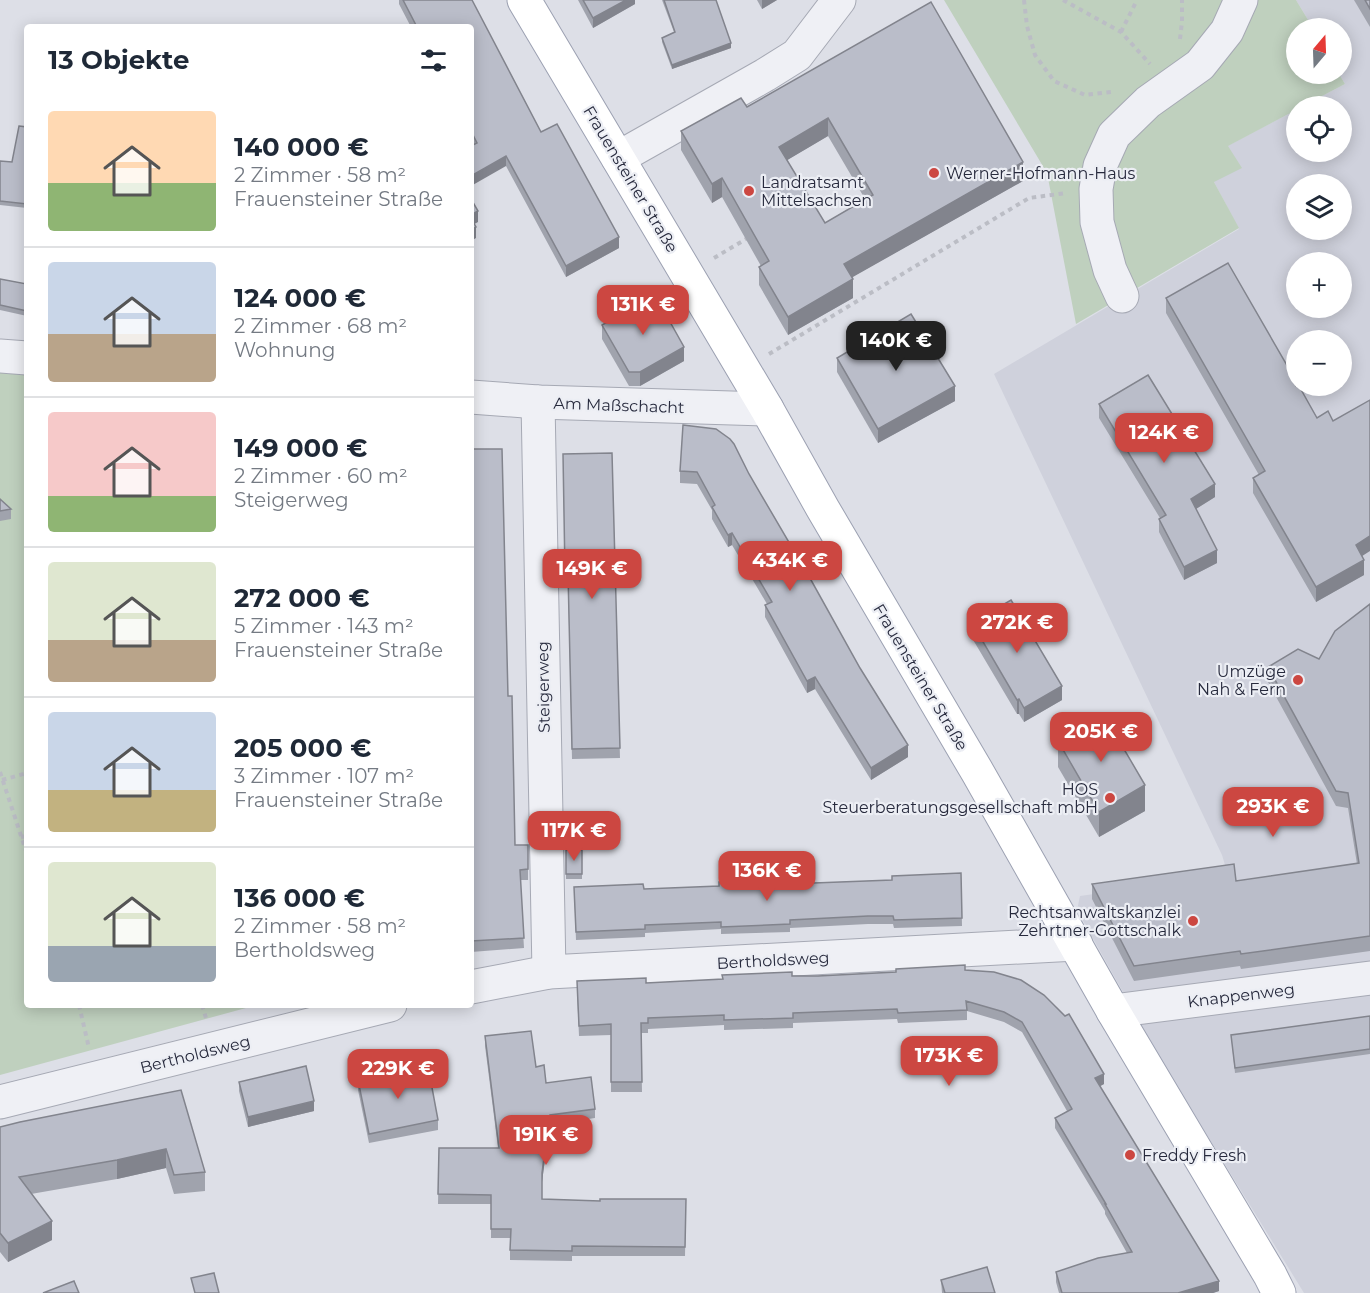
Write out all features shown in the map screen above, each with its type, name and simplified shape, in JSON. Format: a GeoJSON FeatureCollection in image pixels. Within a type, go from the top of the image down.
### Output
{"type":"FeatureCollection","features":[{"type":"Feature","properties":{"kind":"main road","name":"Frauensteiner Straße"},"geometry":{"type":"LineString","coordinates":[[524,0],[767,409],[1113,1011],[1279,1293]]}},
{"type":"Feature","properties":{"kind":"street"},"geometry":{"type":"LineString","coordinates":[[618,158],[797,55],[839,0]]}},
{"type":"Feature","properties":{"kind":"street"},"geometry":{"type":"LineString","coordinates":[[1122,296],[1110,270],[1097,222],[1096,189],[1100,166],[1114,135],[1149,102],[1200,65],[1227,32],[1242,0]]}},
{"type":"Feature","properties":{"kind":"street"},"geometry":{"type":"LineString","coordinates":[[0,356],[24,358]]}},
{"type":"Feature","properties":{"kind":"street","name":"Am Maßschacht"},"geometry":{"type":"LineString","coordinates":[[474,397],[537,402],[767,409]]}},
{"type":"Feature","properties":{"kind":"street","name":"Steigerweg"},"geometry":{"type":"LineString","coordinates":[[537,402],[549,972]]}},
{"type":"Feature","properties":{"kind":"street","name":"Bertholdsweg"},"geometry":{"type":"LineString","coordinates":[[474,986],[549,972],[1076,944]]}},
{"type":"Feature","properties":{"kind":"street","name":"Knappenweg"},"geometry":{"type":"LineString","coordinates":[[1113,1011],[1370,978]]}},
{"type":"Feature","properties":{"kind":"street","name":"Bertholdsweg"},"geometry":{"type":"LineString","coordinates":[[0,1102],[378,1008]]}},
{"type":"Feature","properties":{"kind":"path"},"geometry":{"type":"LineString","coordinates":[[1024,0],[1027,26],[1035,55],[1054,81],[1085,95],[1120,91]]}},
{"type":"Feature","properties":{"kind":"path"},"geometry":{"type":"LineString","coordinates":[[1063,0],[1120,32],[1170,87]]}},
{"type":"Feature","properties":{"kind":"path"},"geometry":{"type":"LineString","coordinates":[[1120,32],[1137,0]]}},
{"type":"Feature","properties":{"kind":"path"},"geometry":{"type":"LineString","coordinates":[[1179,43],[1182,0]]}},
{"type":"Feature","properties":{"kind":"path"},"geometry":{"type":"LineString","coordinates":[[744,370],[1029,198],[1096,189]]}},
{"type":"Feature","properties":{"kind":"path"},"geometry":{"type":"LineString","coordinates":[[687,273],[746,239]]}},
{"type":"Feature","properties":{"kind":"path"},"geometry":{"type":"LineString","coordinates":[[0,772],[24,846]]}},
{"type":"Feature","properties":{"kind":"path"},"geometry":{"type":"LineString","coordinates":[[2,780],[24,774]]}},
{"type":"Feature","properties":{"kind":"path"},"geometry":{"type":"LineString","coordinates":[[80,1008],[96,1078]]}},
{"type":"Feature","properties":{"kind":"path"},"geometry":{"type":"LineString","coordinates":[[203,1008],[206,1019]]}},
{"type":"Feature","properties":{"kind":"shaded area"},"geometry":{"type":"Polygon","coordinates":[[[1296,0],[1370,0],[1370,1293],[1304,1293],[1165,1067],[1077,910],[1080,896],[1228,875],[1222,855],[994,374],[1239,229],[1214,182],[1227,146],[1286,115],[1286,162],[1352,162],[1352,96],[1322,96],[1345,84],[1352,84],[1352,18],[1307,18],[1296,0]]]}},
{"type":"Feature","properties":{"kind":"green space"},"geometry":{"type":"Polygon","coordinates":[[[944,0],[1296,0],[1307,18],[1286,18],[1286,84],[1345,84],[1322,96],[1286,96],[1286,115],[1228,146],[1242,168],[1214,182],[1239,228],[1076,324],[1047,173],[944,0]]]}},
{"type":"Feature","properties":{"kind":"green space"},"geometry":{"type":"Polygon","coordinates":[[[0,367],[24,369],[24,1008],[246,1008],[0,1075],[0,367]]]}},
{"type":"Feature","properties":{"kind":"building"},"geometry":{"type":"Polygon","coordinates":[[[403,0],[472,0],[541,132],[557,124],[619,237],[566,266],[506,156],[474,174],[474,144],[477,143],[474,137],[474,24],[415,24],[403,0]]]}},
{"type":"Feature","properties":{"kind":"building"},"geometry":{"type":"Polygon","coordinates":[[[583,0],[626,0],[593,18],[583,0]]]}},
{"type":"Feature","properties":{"kind":"building"},"geometry":{"type":"Polygon","coordinates":[[[664,0],[716,0],[731,43],[672,65],[662,38],[675,32],[664,0]]]}},
{"type":"Feature","properties":{"kind":"building","name":"Werner-Hofmann-Haus"},"geometry":{"type":"Polygon","coordinates":[[[931,2],[1023,162],[844,264],[853,279],[788,317],[759,267],[769,261],[722,178],[712,184],[681,131],[741,98],[747,107],[931,2]],[[828,118],[779,147],[825,223],[873,195],[828,118]]]}},
{"type":"Feature","properties":{"kind":"building"},"geometry":{"type":"Polygon","coordinates":[[[19,126],[24,127],[24,204],[0,201],[0,161],[12,162],[19,126]]]}},
{"type":"Feature","properties":{"kind":"building"},"geometry":{"type":"Polygon","coordinates":[[[1228,263],[1286,364],[1286,396],[1305,396],[1317,418],[1328,411],[1333,421],[1370,400],[1370,536],[1356,545],[1364,560],[1316,587],[1253,478],[1265,471],[1166,298],[1228,263]]]}},
{"type":"Feature","properties":{"kind":"building"},"geometry":{"type":"Polygon","coordinates":[[[0,279],[24,283],[24,310],[0,305],[0,279]]]}},
{"type":"Feature","properties":{"kind":"building"},"geometry":{"type":"Polygon","coordinates":[[[655,295],[684,347],[640,372],[629,372],[602,325],[655,295]]]}},
{"type":"Feature","properties":{"kind":"building"},"geometry":{"type":"Polygon","coordinates":[[[911,314],[955,386],[878,429],[837,358],[911,314]]]}},
{"type":"Feature","properties":{"kind":"building"},"geometry":{"type":"Polygon","coordinates":[[[1148,375],[1215,484],[1191,499],[1217,550],[1184,567],[1159,519],[1166,515],[1099,404],[1148,375]]]}},
{"type":"Feature","properties":{"kind":"building"},"geometry":{"type":"Polygon","coordinates":[[[683,425],[716,429],[734,444],[860,668],[908,745],[871,768],[815,677],[807,681],[765,605],[772,602],[732,533],[728,535],[712,507],[715,505],[697,472],[680,471],[683,425]]]}},
{"type":"Feature","properties":{"kind":"building"},"geometry":{"type":"Polygon","coordinates":[[[474,449],[502,449],[508,696],[512,696],[515,845],[528,845],[528,869],[520,870],[524,938],[474,941],[474,449]]]}},
{"type":"Feature","properties":{"kind":"building"},"geometry":{"type":"Polygon","coordinates":[[[612,453],[620,748],[572,749],[563,454],[612,453]]]}},
{"type":"Feature","properties":{"kind":"building"},"geometry":{"type":"Polygon","coordinates":[[[0,499],[11,509],[0,511],[0,499]]]}},
{"type":"Feature","properties":{"kind":"building"},"geometry":{"type":"Polygon","coordinates":[[[1011,600],[1062,686],[1024,708],[972,623],[1011,600]]]}},
{"type":"Feature","properties":{"kind":"building"},"geometry":{"type":"Polygon","coordinates":[[[1370,604],[1370,936],[1134,966],[1092,884],[1234,864],[1236,881],[1359,863],[1348,793],[1336,791],[1268,667],[1298,649],[1319,659],[1335,631],[1370,604]]]}},
{"type":"Feature","properties":{"kind":"building"},"geometry":{"type":"Polygon","coordinates":[[[1104,715],[1145,785],[1099,812],[1058,741],[1104,715]]]}},
{"type":"Feature","properties":{"kind":"building"},"geometry":{"type":"Polygon","coordinates":[[[566,850],[582,850],[582,874],[566,874],[566,850]]]}},
{"type":"Feature","properties":{"kind":"building"},"geometry":{"type":"Polygon","coordinates":[[[961,873],[962,918],[894,920],[893,916],[868,916],[790,920],[790,924],[721,927],[721,922],[645,925],[645,929],[576,932],[574,887],[643,884],[644,889],[719,886],[719,882],[788,880],[788,884],[892,880],[892,876],[961,873]]]}},
{"type":"Feature","properties":{"kind":"building"},"geometry":{"type":"Polygon","coordinates":[[[965,965],[965,970],[994,972],[1021,980],[1044,995],[1065,1016],[1069,1014],[1104,1074],[1095,1078],[1219,1281],[1178,1293],[1062,1293],[1056,1272],[1098,1258],[1132,1252],[1055,1118],[1072,1109],[1022,1022],[1004,1012],[966,1001],[967,1010],[898,1013],[897,1009],[793,1013],[793,1018],[724,1020],[724,1015],[648,1018],[648,1023],[641,1023],[642,1082],[611,1082],[611,1024],[579,1026],[577,981],[646,978],[646,983],[723,979],[722,975],[792,972],[792,976],[818,976],[896,972],[896,969],[965,965]]]}},
{"type":"Feature","properties":{"kind":"building"},"geometry":{"type":"Polygon","coordinates":[[[1370,1016],[1370,1049],[1235,1068],[1231,1035],[1370,1016]]]}},
{"type":"Feature","properties":{"kind":"building"},"geometry":{"type":"Polygon","coordinates":[[[531,1031],[536,1067],[544,1065],[546,1083],[591,1077],[595,1109],[550,1115],[551,1126],[548,1126],[542,1173],[542,1199],[600,1201],[600,1199],[686,1199],[685,1247],[572,1246],[572,1251],[510,1250],[511,1229],[491,1229],[491,1195],[438,1194],[439,1148],[499,1148],[485,1036],[531,1031]]]}},
{"type":"Feature","properties":{"kind":"building"},"geometry":{"type":"Polygon","coordinates":[[[306,1066],[314,1101],[248,1117],[239,1082],[306,1066]]]}},
{"type":"Feature","properties":{"kind":"building"},"geometry":{"type":"Polygon","coordinates":[[[428,1066],[438,1120],[369,1134],[358,1080],[428,1066]]]}},
{"type":"Feature","properties":{"kind":"building"},"geometry":{"type":"Polygon","coordinates":[[[181,1090],[205,1172],[174,1175],[166,1149],[19,1177],[52,1221],[8,1243],[0,1233],[0,1127],[181,1090]]]}},
{"type":"Feature","properties":{"kind":"building"},"geometry":{"type":"Polygon","coordinates":[[[987,1267],[995,1293],[945,1293],[941,1280],[987,1267]]]}},
{"type":"Feature","properties":{"kind":"building"},"geometry":{"type":"Polygon","coordinates":[[[214,1273],[219,1293],[195,1293],[191,1278],[214,1273]]]}},
{"type":"Feature","properties":{"kind":"building"},"geometry":{"type":"Polygon","coordinates":[[[74,1281],[79,1293],[43,1293],[74,1281]]]}},
{"type":"Feature","properties":{"kind":"place","name":"Werner-Hofmann-Haus"},"geometry":{"type":"Point","coordinates":[934,173]}},
{"type":"Feature","properties":{"kind":"place","name":"Landratsamt Mittelsachsen"},"geometry":{"type":"Point","coordinates":[749,191]}},
{"type":"Feature","properties":{"kind":"place","name":"Umzüge Nah & Fern"},"geometry":{"type":"Point","coordinates":[1298,680]}},
{"type":"Feature","properties":{"kind":"place","name":"HOS Steuerberatungsgesellschaft mbH"},"geometry":{"type":"Point","coordinates":[1110,798]}},
{"type":"Feature","properties":{"kind":"place","name":"Rechtsanwaltskanzlei Zehrtner-Gottschalk"},"geometry":{"type":"Point","coordinates":[1193,921]}},
{"type":"Feature","properties":{"kind":"place","name":"Freddy Fresh"},"geometry":{"type":"Point","coordinates":[1130,1155]}}]}
